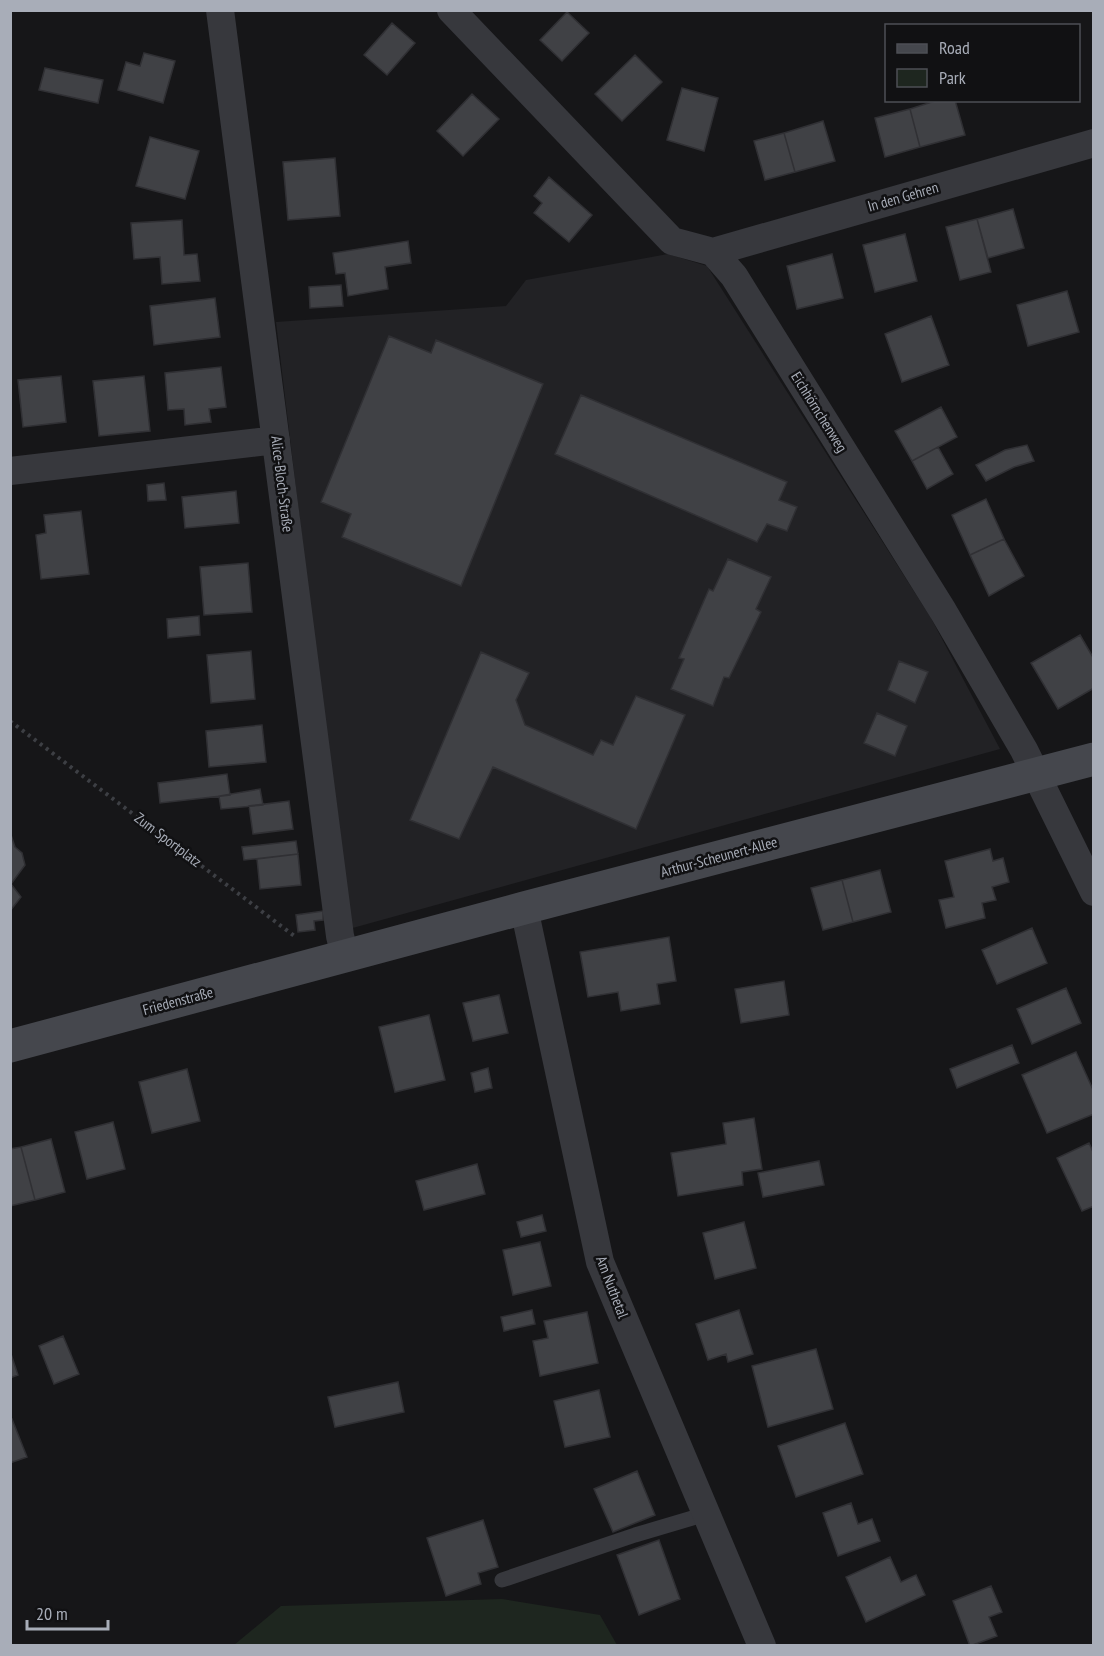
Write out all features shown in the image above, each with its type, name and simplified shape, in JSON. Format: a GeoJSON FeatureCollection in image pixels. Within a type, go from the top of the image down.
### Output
{"type":"FeatureCollection","features":[{"type":"Feature","properties":{"kind":"main road","name":"Arthur-Scheunert-Allee"},"geometry":{"type":"LineString","coordinates":[[334,959],[1094,759]]}},
{"type":"Feature","properties":{"kind":"main road","name":"Friedenstraße"},"geometry":{"type":"LineString","coordinates":[[10,1046],[334,959]]}},
{"type":"Feature","properties":{"kind":"street","name":"Alice-Bloch-Straße"},"geometry":{"type":"LineString","coordinates":[[220,10],[340,936],[334,959]]}},
{"type":"Feature","properties":{"kind":"street"},"geometry":{"type":"LineString","coordinates":[[451,10],[672,240],[713,252]]}},
{"type":"Feature","properties":{"kind":"street","name":"In den Gehren"},"geometry":{"type":"LineString","coordinates":[[713,252],[1094,143]]}},
{"type":"Feature","properties":{"kind":"street","name":"Eichhörnchenweg"},"geometry":{"type":"LineString","coordinates":[[713,252],[734,276],[944,611],[1023,750],[1094,892]]}},
{"type":"Feature","properties":{"kind":"street"},"geometry":{"type":"LineString","coordinates":[[10,471],[276,440]]}},
{"type":"Feature","properties":{"kind":"street","name":"Am Nuthetal"},"geometry":{"type":"LineString","coordinates":[[525,908],[600,1262],[762,1646]]}},
{"type":"Feature","properties":{"kind":"lane"},"geometry":{"type":"LineString","coordinates":[[502,1580],[635,1535],[706,1514]]}},
{"type":"Feature","properties":{"kind":"path","name":"Zum Sportplatz"},"geometry":{"type":"LineString","coordinates":[[10,721],[307,946],[334,959]]}},
{"type":"Feature","properties":{"kind":"shaded area"},"geometry":{"type":"Polygon","coordinates":[[[668,254],[707,266],[931,618],[1000,749],[349,929],[276,322],[506,306],[526,280],[668,254]]]}},
{"type":"Feature","properties":{"kind":"green space"},"geometry":{"type":"Polygon","coordinates":[[[502,1599],[600,1615],[617,1645],[234,1645],[281,1606],[502,1599]]]}},
{"type":"Feature","properties":{"kind":"building"},"geometry":{"type":"Polygon","coordinates":[[[567,12],[589,33],[562,61],[540,40],[567,12]]]}},
{"type":"Feature","properties":{"kind":"building"},"geometry":{"type":"Polygon","coordinates":[[[392,23],[415,43],[387,75],[364,55],[392,23]]]}},
{"type":"Feature","properties":{"kind":"building"},"geometry":{"type":"Polygon","coordinates":[[[144,53],[175,61],[163,103],[118,90],[126,62],[140,66],[144,53]]]}},
{"type":"Feature","properties":{"kind":"building"},"geometry":{"type":"Polygon","coordinates":[[[635,55],[662,82],[622,121],[595,94],[635,55]]]}},
{"type":"Feature","properties":{"kind":"building"},"geometry":{"type":"Polygon","coordinates":[[[45,68],[103,80],[98,103],[39,90],[45,68]]]}},
{"type":"Feature","properties":{"kind":"building"},"geometry":{"type":"Polygon","coordinates":[[[682,88],[718,98],[704,151],[667,140],[682,88]]]}},
{"type":"Feature","properties":{"kind":"building"},"geometry":{"type":"Polygon","coordinates":[[[472,94],[499,119],[463,156],[437,131],[472,94]]]}},
{"type":"Feature","properties":{"kind":"building"},"geometry":{"type":"Polygon","coordinates":[[[932,102],[956,102],[965,135],[920,147],[910,109],[932,102]]]}},
{"type":"Feature","properties":{"kind":"building"},"geometry":{"type":"Polygon","coordinates":[[[910,109],[920,147],[885,157],[875,118],[910,109]]]}},
{"type":"Feature","properties":{"kind":"building"},"geometry":{"type":"Polygon","coordinates":[[[823,121],[835,161],[795,172],[784,133],[823,121]]]}},
{"type":"Feature","properties":{"kind":"building"},"geometry":{"type":"Polygon","coordinates":[[[784,133],[795,172],[765,180],[754,141],[784,133]]]}},
{"type":"Feature","properties":{"kind":"building"},"geometry":{"type":"Polygon","coordinates":[[[150,137],[199,151],[185,199],[136,186],[150,137]]]}},
{"type":"Feature","properties":{"kind":"building"},"geometry":{"type":"Polygon","coordinates":[[[335,158],[340,216],[288,220],[283,162],[335,158]]]}},
{"type":"Feature","properties":{"kind":"building"},"geometry":{"type":"Polygon","coordinates":[[[549,177],[592,215],[569,242],[534,213],[542,203],[534,196],[549,177]]]}},
{"type":"Feature","properties":{"kind":"building"},"geometry":{"type":"Polygon","coordinates":[[[1013,209],[1024,248],[988,258],[977,219],[1013,209]]]}},
{"type":"Feature","properties":{"kind":"building"},"geometry":{"type":"Polygon","coordinates":[[[977,219],[991,272],[960,280],[946,227],[977,219]]]}},
{"type":"Feature","properties":{"kind":"building"},"geometry":{"type":"Polygon","coordinates":[[[182,220],[184,255],[197,254],[200,281],[162,284],[160,257],[134,259],[131,223],[182,220]]]}},
{"type":"Feature","properties":{"kind":"building"},"geometry":{"type":"Polygon","coordinates":[[[905,234],[917,281],[875,292],[863,245],[905,234]]]}},
{"type":"Feature","properties":{"kind":"building"},"geometry":{"type":"Polygon","coordinates":[[[408,241],[411,263],[385,267],[388,289],[348,296],[345,273],[336,274],[333,253],[408,241]]]}},
{"type":"Feature","properties":{"kind":"building"},"geometry":{"type":"Polygon","coordinates":[[[832,254],[843,298],[797,309],[787,266],[832,254]]]}},
{"type":"Feature","properties":{"kind":"building"},"geometry":{"type":"Polygon","coordinates":[[[341,285],[343,306],[310,308],[309,287],[341,285]]]}},
{"type":"Feature","properties":{"kind":"building"},"geometry":{"type":"Polygon","coordinates":[[[1067,291],[1079,332],[1028,346],[1017,305],[1067,291]]]}},
{"type":"Feature","properties":{"kind":"building"},"geometry":{"type":"Polygon","coordinates":[[[215,298],[220,337],[154,345],[150,306],[215,298]]]}},
{"type":"Feature","properties":{"kind":"building"},"geometry":{"type":"Polygon","coordinates":[[[931,316],[949,365],[902,382],[885,334],[931,316]]]}},
{"type":"Feature","properties":{"kind":"building"},"geometry":{"type":"Polygon","coordinates":[[[389,336],[431,353],[436,340],[543,384],[461,586],[342,537],[351,514],[321,502],[389,336]]]}},
{"type":"Feature","properties":{"kind":"building"},"geometry":{"type":"Polygon","coordinates":[[[221,367],[226,407],[209,409],[211,422],[185,425],[184,409],[168,410],[165,373],[221,367]]]}},
{"type":"Feature","properties":{"kind":"building"},"geometry":{"type":"Polygon","coordinates":[[[61,376],[66,422],[23,427],[18,380],[61,376]]]}},
{"type":"Feature","properties":{"kind":"building"},"geometry":{"type":"Polygon","coordinates":[[[144,376],[150,431],[99,436],[93,381],[144,376]]]}},
{"type":"Feature","properties":{"kind":"building"},"geometry":{"type":"Polygon","coordinates":[[[581,395],[787,482],[779,500],[797,507],[787,531],[767,524],[757,542],[555,454],[581,395]]]}},
{"type":"Feature","properties":{"kind":"building"},"geometry":{"type":"Polygon","coordinates":[[[941,407],[957,437],[912,461],[895,431],[941,407]]]}},
{"type":"Feature","properties":{"kind":"building"},"geometry":{"type":"Polygon","coordinates":[[[1027,445],[1034,461],[1014,467],[986,481],[976,465],[1005,450],[1027,445]]]}},
{"type":"Feature","properties":{"kind":"building"},"geometry":{"type":"Polygon","coordinates":[[[938,447],[953,474],[927,489],[912,461],[938,447]]]}},
{"type":"Feature","properties":{"kind":"building"},"geometry":{"type":"Polygon","coordinates":[[[164,483],[166,500],[148,501],[147,485],[164,483]]]}},
{"type":"Feature","properties":{"kind":"building"},"geometry":{"type":"Polygon","coordinates":[[[236,491],[239,523],[185,528],[182,497],[236,491]]]}},
{"type":"Feature","properties":{"kind":"building"},"geometry":{"type":"Polygon","coordinates":[[[986,499],[1004,539],[970,555],[952,515],[986,499]]]}},
{"type":"Feature","properties":{"kind":"building"},"geometry":{"type":"Polygon","coordinates":[[[81,511],[89,574],[41,579],[36,535],[46,533],[44,515],[81,511]]]}},
{"type":"Feature","properties":{"kind":"building"},"geometry":{"type":"Polygon","coordinates":[[[1004,539],[1024,576],[989,596],[970,555],[1004,539]]]}},
{"type":"Feature","properties":{"kind":"building"},"geometry":{"type":"Polygon","coordinates":[[[728,559],[771,577],[756,609],[761,612],[729,678],[724,677],[713,706],[671,689],[684,659],[679,658],[709,589],[713,591],[728,559]]]}},
{"type":"Feature","properties":{"kind":"building"},"geometry":{"type":"Polygon","coordinates":[[[248,563],[252,612],[204,615],[200,567],[248,563]]]}},
{"type":"Feature","properties":{"kind":"building"},"geometry":{"type":"Polygon","coordinates":[[[199,616],[200,635],[168,638],[167,619],[199,616]]]}},
{"type":"Feature","properties":{"kind":"building"},"geometry":{"type":"Polygon","coordinates":[[[1080,635],[1094,659],[1094,688],[1058,709],[1031,663],[1080,635]]]}},
{"type":"Feature","properties":{"kind":"building"},"geometry":{"type":"Polygon","coordinates":[[[251,651],[255,699],[211,703],[207,655],[251,651]]]}},
{"type":"Feature","properties":{"kind":"building"},"geometry":{"type":"Polygon","coordinates":[[[481,652],[529,673],[516,700],[525,725],[593,755],[601,740],[613,745],[636,696],[685,715],[636,829],[493,767],[459,839],[410,820],[481,652]]]}},
{"type":"Feature","properties":{"kind":"building"},"geometry":{"type":"Polygon","coordinates":[[[899,661],[928,672],[915,703],[888,690],[899,661]]]}},
{"type":"Feature","properties":{"kind":"building"},"geometry":{"type":"Polygon","coordinates":[[[877,713],[907,726],[895,756],[864,743],[877,713]]]}},
{"type":"Feature","properties":{"kind":"building"},"geometry":{"type":"Polygon","coordinates":[[[262,725],[266,762],[209,767],[206,731],[262,725]]]}},
{"type":"Feature","properties":{"kind":"building"},"geometry":{"type":"Polygon","coordinates":[[[227,774],[230,795],[160,803],[158,783],[227,774]]]}},
{"type":"Feature","properties":{"kind":"building"},"geometry":{"type":"Polygon","coordinates":[[[260,789],[263,805],[221,809],[219,796],[260,789]]]}},
{"type":"Feature","properties":{"kind":"building"},"geometry":{"type":"Polygon","coordinates":[[[289,801],[293,829],[253,834],[249,806],[289,801]]]}},
{"type":"Feature","properties":{"kind":"building"},"geometry":{"type":"Polygon","coordinates":[[[10,832],[15,847],[22,853],[25,865],[11,884],[21,897],[10,911],[10,832]]]}},
{"type":"Feature","properties":{"kind":"building"},"geometry":{"type":"Polygon","coordinates":[[[296,841],[298,854],[244,860],[242,847],[296,841]]]}},
{"type":"Feature","properties":{"kind":"building"},"geometry":{"type":"Polygon","coordinates":[[[990,849],[993,861],[1003,858],[1009,882],[992,887],[996,900],[982,903],[985,918],[946,928],[939,900],[954,897],[945,861],[990,849]]]}},
{"type":"Feature","properties":{"kind":"building"},"geometry":{"type":"Polygon","coordinates":[[[298,854],[301,885],[260,889],[257,859],[298,854]]]}},
{"type":"Feature","properties":{"kind":"building"},"geometry":{"type":"Polygon","coordinates":[[[880,870],[891,912],[853,922],[842,880],[880,870]]]}},
{"type":"Feature","properties":{"kind":"building"},"geometry":{"type":"Polygon","coordinates":[[[842,880],[853,922],[823,930],[811,888],[842,880]]]}},
{"type":"Feature","properties":{"kind":"building"},"geometry":{"type":"Polygon","coordinates":[[[323,911],[323,920],[314,921],[315,930],[298,932],[296,915],[323,911]]]}},
{"type":"Feature","properties":{"kind":"building"},"geometry":{"type":"Polygon","coordinates":[[[1032,928],[1047,963],[997,984],[982,950],[1032,928]]]}},
{"type":"Feature","properties":{"kind":"building"},"geometry":{"type":"Polygon","coordinates":[[[669,937],[676,981],[657,984],[660,1004],[621,1011],[618,992],[588,997],[580,952],[669,937]]]}},
{"type":"Feature","properties":{"kind":"building"},"geometry":{"type":"Polygon","coordinates":[[[784,981],[789,1015],[741,1023],[735,989],[784,981]]]}},
{"type":"Feature","properties":{"kind":"building"},"geometry":{"type":"Polygon","coordinates":[[[1066,988],[1081,1023],[1032,1044],[1017,1009],[1066,988]]]}},
{"type":"Feature","properties":{"kind":"building"},"geometry":{"type":"Polygon","coordinates":[[[499,995],[508,1033],[473,1041],[463,1003],[499,995]]]}},
{"type":"Feature","properties":{"kind":"building"},"geometry":{"type":"Polygon","coordinates":[[[429,1015],[445,1080],[395,1092],[379,1027],[429,1015]]]}},
{"type":"Feature","properties":{"kind":"building"},"geometry":{"type":"Polygon","coordinates":[[[1012,1045],[1019,1063],[957,1088],[950,1069],[1012,1045]]]}},
{"type":"Feature","properties":{"kind":"building"},"geometry":{"type":"Polygon","coordinates":[[[1076,1052],[1094,1092],[1094,1114],[1047,1133],[1022,1075],[1076,1052]]]}},
{"type":"Feature","properties":{"kind":"building"},"geometry":{"type":"Polygon","coordinates":[[[488,1068],[492,1088],[475,1092],[471,1073],[488,1068]]]}},
{"type":"Feature","properties":{"kind":"building"},"geometry":{"type":"Polygon","coordinates":[[[187,1069],[200,1121],[152,1133],[139,1082],[187,1069]]]}},
{"type":"Feature","properties":{"kind":"building"},"geometry":{"type":"Polygon","coordinates":[[[754,1118],[762,1169],[742,1172],[743,1185],[678,1196],[671,1153],[726,1144],[723,1123],[754,1118]]]}},
{"type":"Feature","properties":{"kind":"building"},"geometry":{"type":"Polygon","coordinates":[[[113,1122],[125,1169],[87,1179],[75,1132],[113,1122]]]}},
{"type":"Feature","properties":{"kind":"building"},"geometry":{"type":"Polygon","coordinates":[[[51,1139],[65,1192],[35,1200],[21,1147],[51,1139]]]}},
{"type":"Feature","properties":{"kind":"building"},"geometry":{"type":"Polygon","coordinates":[[[1089,1143],[1094,1154],[1094,1206],[1082,1211],[1057,1158],[1089,1143]]]}},
{"type":"Feature","properties":{"kind":"building"},"geometry":{"type":"Polygon","coordinates":[[[21,1147],[35,1200],[10,1206],[10,1149],[21,1147]]]}},
{"type":"Feature","properties":{"kind":"building"},"geometry":{"type":"Polygon","coordinates":[[[819,1161],[824,1185],[763,1197],[758,1173],[819,1161]]]}},
{"type":"Feature","properties":{"kind":"building"},"geometry":{"type":"Polygon","coordinates":[[[477,1164],[485,1194],[424,1210],[416,1181],[477,1164]]]}},
{"type":"Feature","properties":{"kind":"building"},"geometry":{"type":"Polygon","coordinates":[[[542,1215],[546,1231],[521,1237],[517,1222],[542,1215]]]}},
{"type":"Feature","properties":{"kind":"building"},"geometry":{"type":"Polygon","coordinates":[[[744,1222],[756,1268],[715,1279],[703,1233],[744,1222]]]}},
{"type":"Feature","properties":{"kind":"building"},"geometry":{"type":"Polygon","coordinates":[[[540,1242],[551,1286],[513,1295],[503,1250],[540,1242]]]}},
{"type":"Feature","properties":{"kind":"building"},"geometry":{"type":"Polygon","coordinates":[[[532,1310],[535,1324],[504,1331],[501,1317],[532,1310]]]}},
{"type":"Feature","properties":{"kind":"building"},"geometry":{"type":"Polygon","coordinates":[[[739,1310],[753,1354],[728,1362],[726,1354],[708,1360],[696,1324],[739,1310]]]}},
{"type":"Feature","properties":{"kind":"building"},"geometry":{"type":"Polygon","coordinates":[[[587,1312],[598,1363],[540,1376],[533,1341],[548,1338],[544,1321],[587,1312]]]}},
{"type":"Feature","properties":{"kind":"building"},"geometry":{"type":"Polygon","coordinates":[[[63,1336],[79,1374],[54,1384],[39,1346],[63,1336]]]}},
{"type":"Feature","properties":{"kind":"building"},"geometry":{"type":"Polygon","coordinates":[[[816,1349],[833,1409],[768,1427],[752,1366],[816,1349]]]}},
{"type":"Feature","properties":{"kind":"building"},"geometry":{"type":"Polygon","coordinates":[[[10,1351],[18,1375],[10,1378],[10,1351]]]}},
{"type":"Feature","properties":{"kind":"building"},"geometry":{"type":"Polygon","coordinates":[[[398,1382],[404,1412],[335,1427],[328,1397],[398,1382]]]}},
{"type":"Feature","properties":{"kind":"building"},"geometry":{"type":"Polygon","coordinates":[[[599,1390],[610,1437],[565,1447],[554,1401],[599,1390]]]}},
{"type":"Feature","properties":{"kind":"building"},"geometry":{"type":"Polygon","coordinates":[[[12,1419],[27,1457],[10,1463],[10,1420],[12,1419]]]}},
{"type":"Feature","properties":{"kind":"building"},"geometry":{"type":"Polygon","coordinates":[[[845,1423],[863,1474],[796,1497],[778,1446],[845,1423]]]}},
{"type":"Feature","properties":{"kind":"building"},"geometry":{"type":"Polygon","coordinates":[[[637,1471],[655,1515],[613,1532],[594,1489],[637,1471]]]}},
{"type":"Feature","properties":{"kind":"building"},"geometry":{"type":"Polygon","coordinates":[[[851,1503],[858,1524],[872,1519],[880,1541],[838,1556],[823,1513],[851,1503]]]}},
{"type":"Feature","properties":{"kind":"building"},"geometry":{"type":"Polygon","coordinates":[[[483,1520],[498,1567],[478,1573],[481,1584],[446,1596],[427,1538],[483,1520]]]}},
{"type":"Feature","properties":{"kind":"building"},"geometry":{"type":"Polygon","coordinates":[[[659,1540],[680,1599],[639,1615],[617,1555],[659,1540]]]}},
{"type":"Feature","properties":{"kind":"building"},"geometry":{"type":"Polygon","coordinates":[[[890,1557],[901,1582],[916,1575],[925,1595],[866,1622],[846,1577],[890,1557]]]}},
{"type":"Feature","properties":{"kind":"building"},"geometry":{"type":"Polygon","coordinates":[[[991,1586],[1002,1612],[989,1617],[997,1636],[970,1646],[953,1601],[991,1586]]]}}]}
